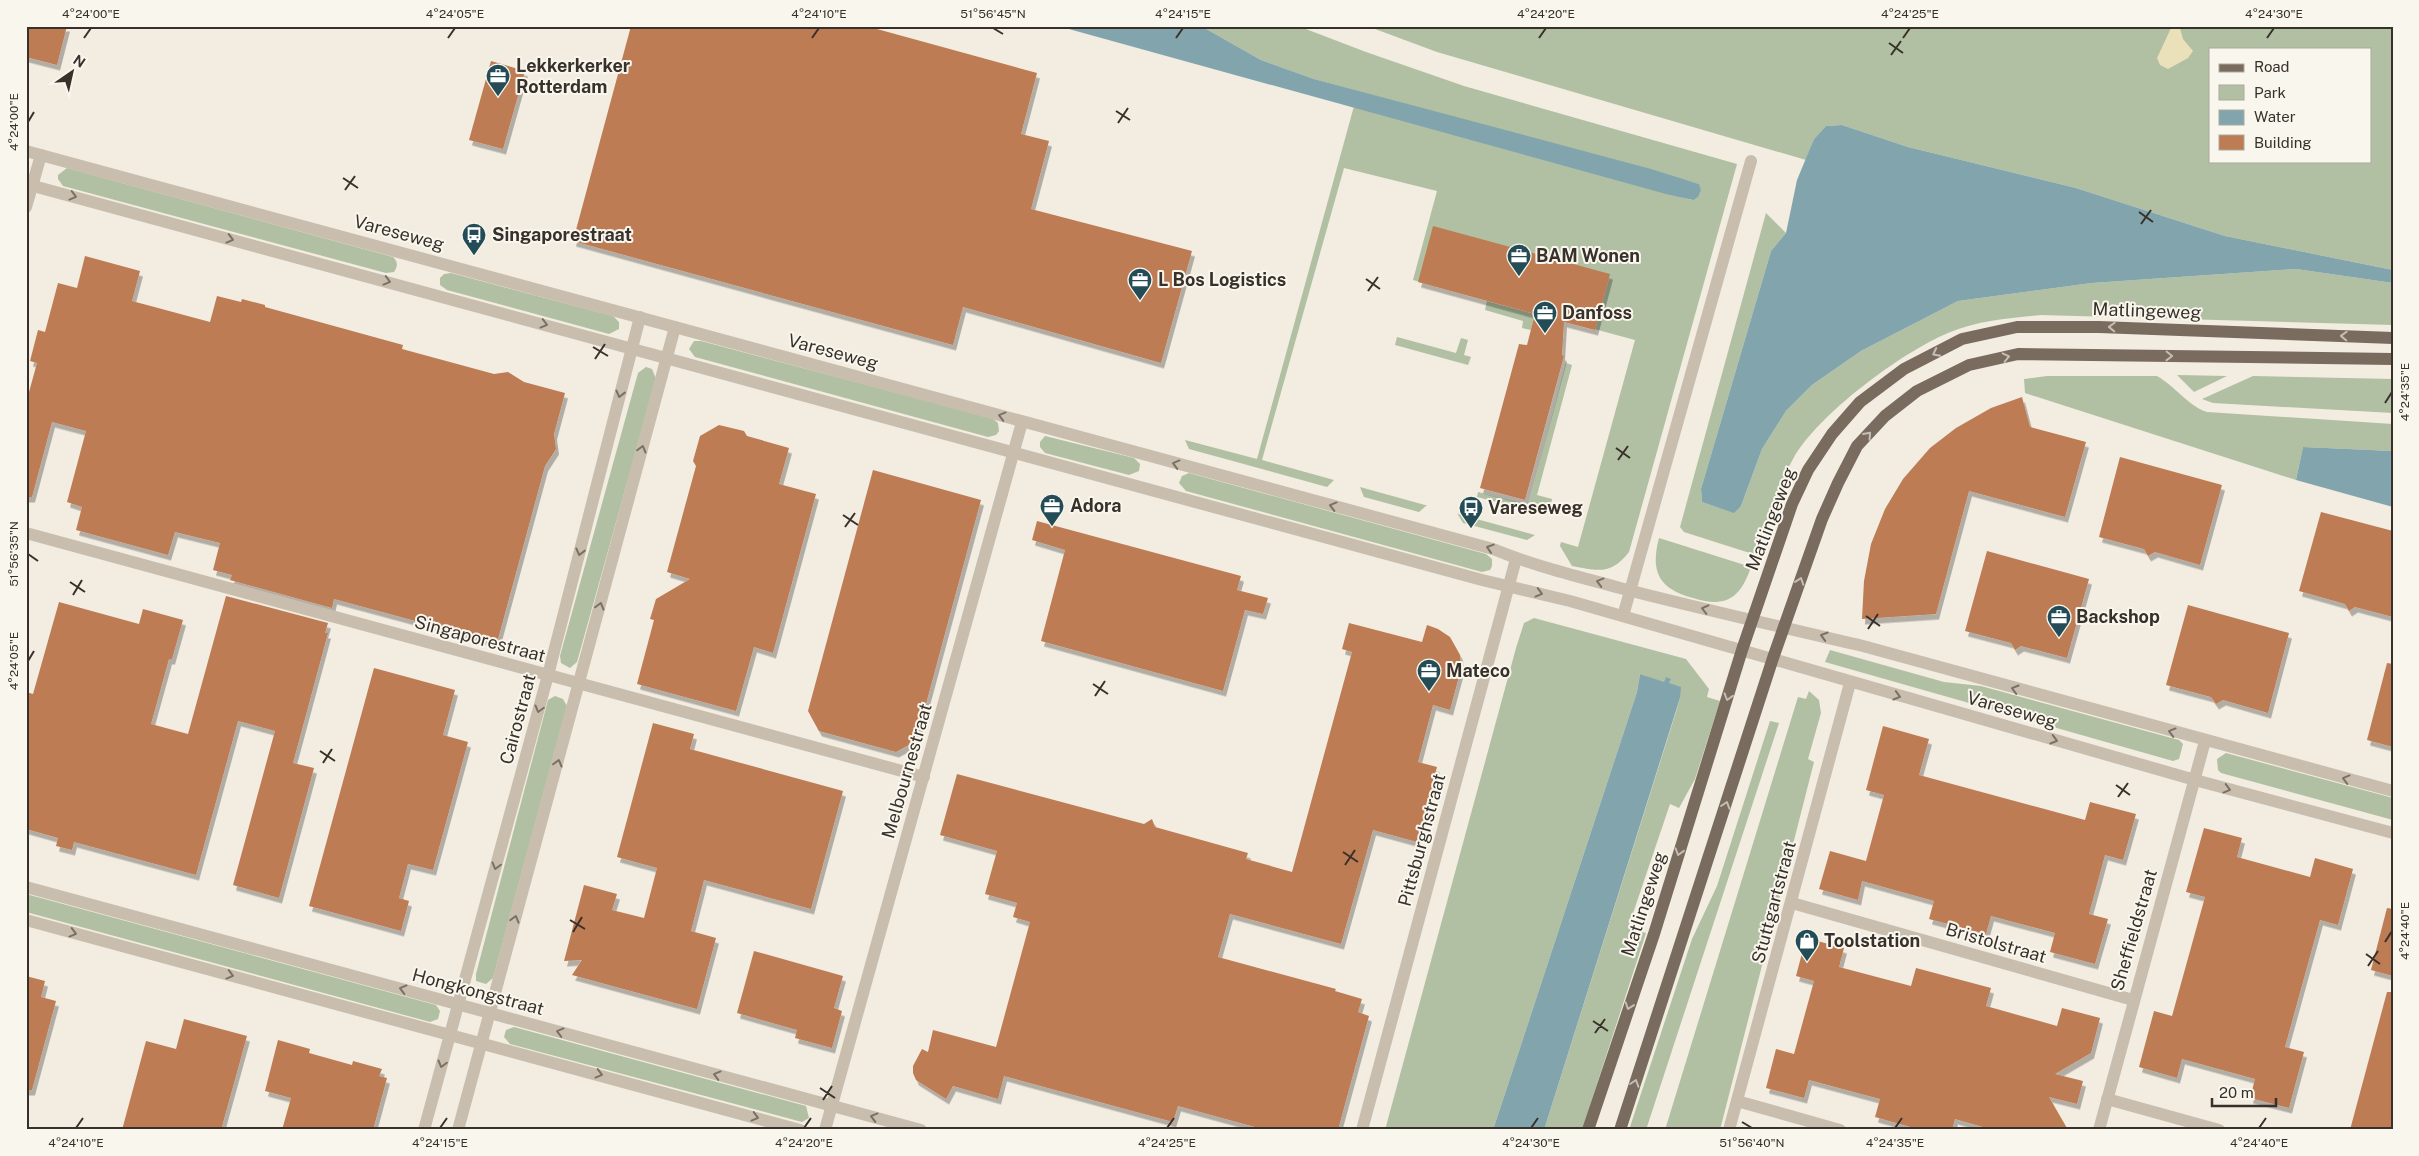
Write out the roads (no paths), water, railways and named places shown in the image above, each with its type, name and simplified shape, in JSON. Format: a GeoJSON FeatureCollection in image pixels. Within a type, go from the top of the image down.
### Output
{"type":"FeatureCollection","features":[{"type":"Feature","properties":{"kind":"main road","name":"Matlingeweg"},"geometry":{"type":"LineString","coordinates":[[1588,1130],[1654,934],[1742,650],[1792,504],[1808,470],[1832,434],[1860,402],[1904,369],[1962,339],[2017,327],[2099,327],[2393,338]]}},
{"type":"Feature","properties":{"kind":"main road"},"geometry":{"type":"LineString","coordinates":[[1620,1130],[1773,658],[1822,518],[1857,446],[1885,416],[1917,391],[1969,365],[2018,354],[2393,359]]}},
{"type":"Feature","properties":{"kind":"street","name":"Vareseweg"},"geometry":{"type":"LineString","coordinates":[[26,151],[1493,548],[1516,559],[1630,590],[1752,621],[1863,646],[2393,792]]}},
{"type":"Feature","properties":{"kind":"street"},"geometry":{"type":"LineString","coordinates":[[26,207],[29,185],[41,155]]}},
{"type":"Feature","properties":{"kind":"street"},"geometry":{"type":"LineString","coordinates":[[1623,616],[1752,161]]}},
{"type":"Feature","properties":{"kind":"street","name":"Vareseweg"},"geometry":{"type":"LineString","coordinates":[[29,185],[632,347],[1482,580],[1509,585],[1623,616],[1773,658],[1850,683],[2195,780],[2393,833]]}},
{"type":"Feature","properties":{"kind":"street","name":"Cairostraat"},"geometry":{"type":"LineString","coordinates":[[424,1130],[548,675],[640,317]]}},
{"type":"Feature","properties":{"kind":"street"},"geometry":{"type":"LineString","coordinates":[[458,1130],[675,327]]}},
{"type":"Feature","properties":{"kind":"street","name":"Melbournestraat"},"geometry":{"type":"LineString","coordinates":[[825,1130],[1022,422]]}},
{"type":"Feature","properties":{"kind":"street","name":"Singaporestraat"},"geometry":{"type":"LineString","coordinates":[[26,533],[924,777]]}},
{"type":"Feature","properties":{"kind":"street","name":"Pittsburghstraat"},"geometry":{"type":"LineString","coordinates":[[1362,1130],[1516,559]]}},
{"type":"Feature","properties":{"kind":"street","name":"Stuttgartstraat"},"geometry":{"type":"LineString","coordinates":[[1729,1130],[1850,683]]}},
{"type":"Feature","properties":{"kind":"street","name":"Sheffieldstraat"},"geometry":{"type":"LineString","coordinates":[[2099,1130],[2205,741]]}},
{"type":"Feature","properties":{"kind":"street","name":"Hongkongstraat"},"geometry":{"type":"LineString","coordinates":[[26,887],[921,1130]]}},
{"type":"Feature","properties":{"kind":"street","name":"Bristolstraat"},"geometry":{"type":"LineString","coordinates":[[1792,903],[2133,1000]]}},
{"type":"Feature","properties":{"kind":"street"},"geometry":{"type":"LineString","coordinates":[[26,920],[482,1042],[800,1130]]}},
{"type":"Feature","properties":{"kind":"street"},"geometry":{"type":"LineString","coordinates":[[2107,1099],[2219,1130]]}},
{"type":"Feature","properties":{"kind":"street"},"geometry":{"type":"LineString","coordinates":[[1737,1101],[1840,1130]]}},
{"type":"Feature","properties":{"kind":"water"},"geometry":{"type":"Polygon","coordinates":[[[1058,26],[1201,26],[1261,60],[1314,79],[1651,169],[1699,184],[1701,190],[1698,197],[1693,200],[1666,194],[1058,26]]]}},
{"type":"Feature","properties":{"kind":"water"},"geometry":{"type":"Polygon","coordinates":[[[1842,125],[1908,147],[2076,188],[2225,236],[2393,270],[2393,283],[2296,269],[2092,283],[1958,301],[1861,351],[1812,385],[1786,411],[1762,449],[1741,506],[1734,513],[1702,502],[1701,489],[1771,251],[1786,233],[1797,180],[1814,139],[1826,126],[1842,125]]]}},
{"type":"Feature","properties":{"kind":"water"},"geometry":{"type":"Polygon","coordinates":[[[2303,447],[2393,451],[2393,507],[2296,480],[2303,447]]]}},
{"type":"Feature","properties":{"kind":"water"},"geometry":{"type":"Polygon","coordinates":[[[1640,674],[1664,682],[1666,677],[1671,679],[1669,683],[1681,687],[1680,698],[1544,1130],[1493,1130],[1637,692],[1640,674]]]}},
{"type":"Feature","properties":{"kind":"place","name":"Lekkerkerker Rotterdam"},"geometry":{"type":"Point","coordinates":[498,97]}},
{"type":"Feature","properties":{"kind":"place","name":"Singaporestraat"},"geometry":{"type":"Point","coordinates":[474,256]}},
{"type":"Feature","properties":{"kind":"place","name":"BAM Wonen"},"geometry":{"type":"Point","coordinates":[1519,277]}},
{"type":"Feature","properties":{"kind":"place","name":"L Bos Logistics"},"geometry":{"type":"Point","coordinates":[1140,301]}},
{"type":"Feature","properties":{"kind":"place","name":"Danfoss"},"geometry":{"type":"Point","coordinates":[1545,334]}},
{"type":"Feature","properties":{"kind":"place","name":"Adora"},"geometry":{"type":"Point","coordinates":[1052,527]}},
{"type":"Feature","properties":{"kind":"place","name":"Vareseweg"},"geometry":{"type":"Point","coordinates":[1471,529]}},
{"type":"Feature","properties":{"kind":"place","name":"Backshop"},"geometry":{"type":"Point","coordinates":[2059,638]}},
{"type":"Feature","properties":{"kind":"place","name":"Mateco"},"geometry":{"type":"Point","coordinates":[1429,692]}},
{"type":"Feature","properties":{"kind":"place","name":"Toolstation"},"geometry":{"type":"Point","coordinates":[1807,962]}}]}
